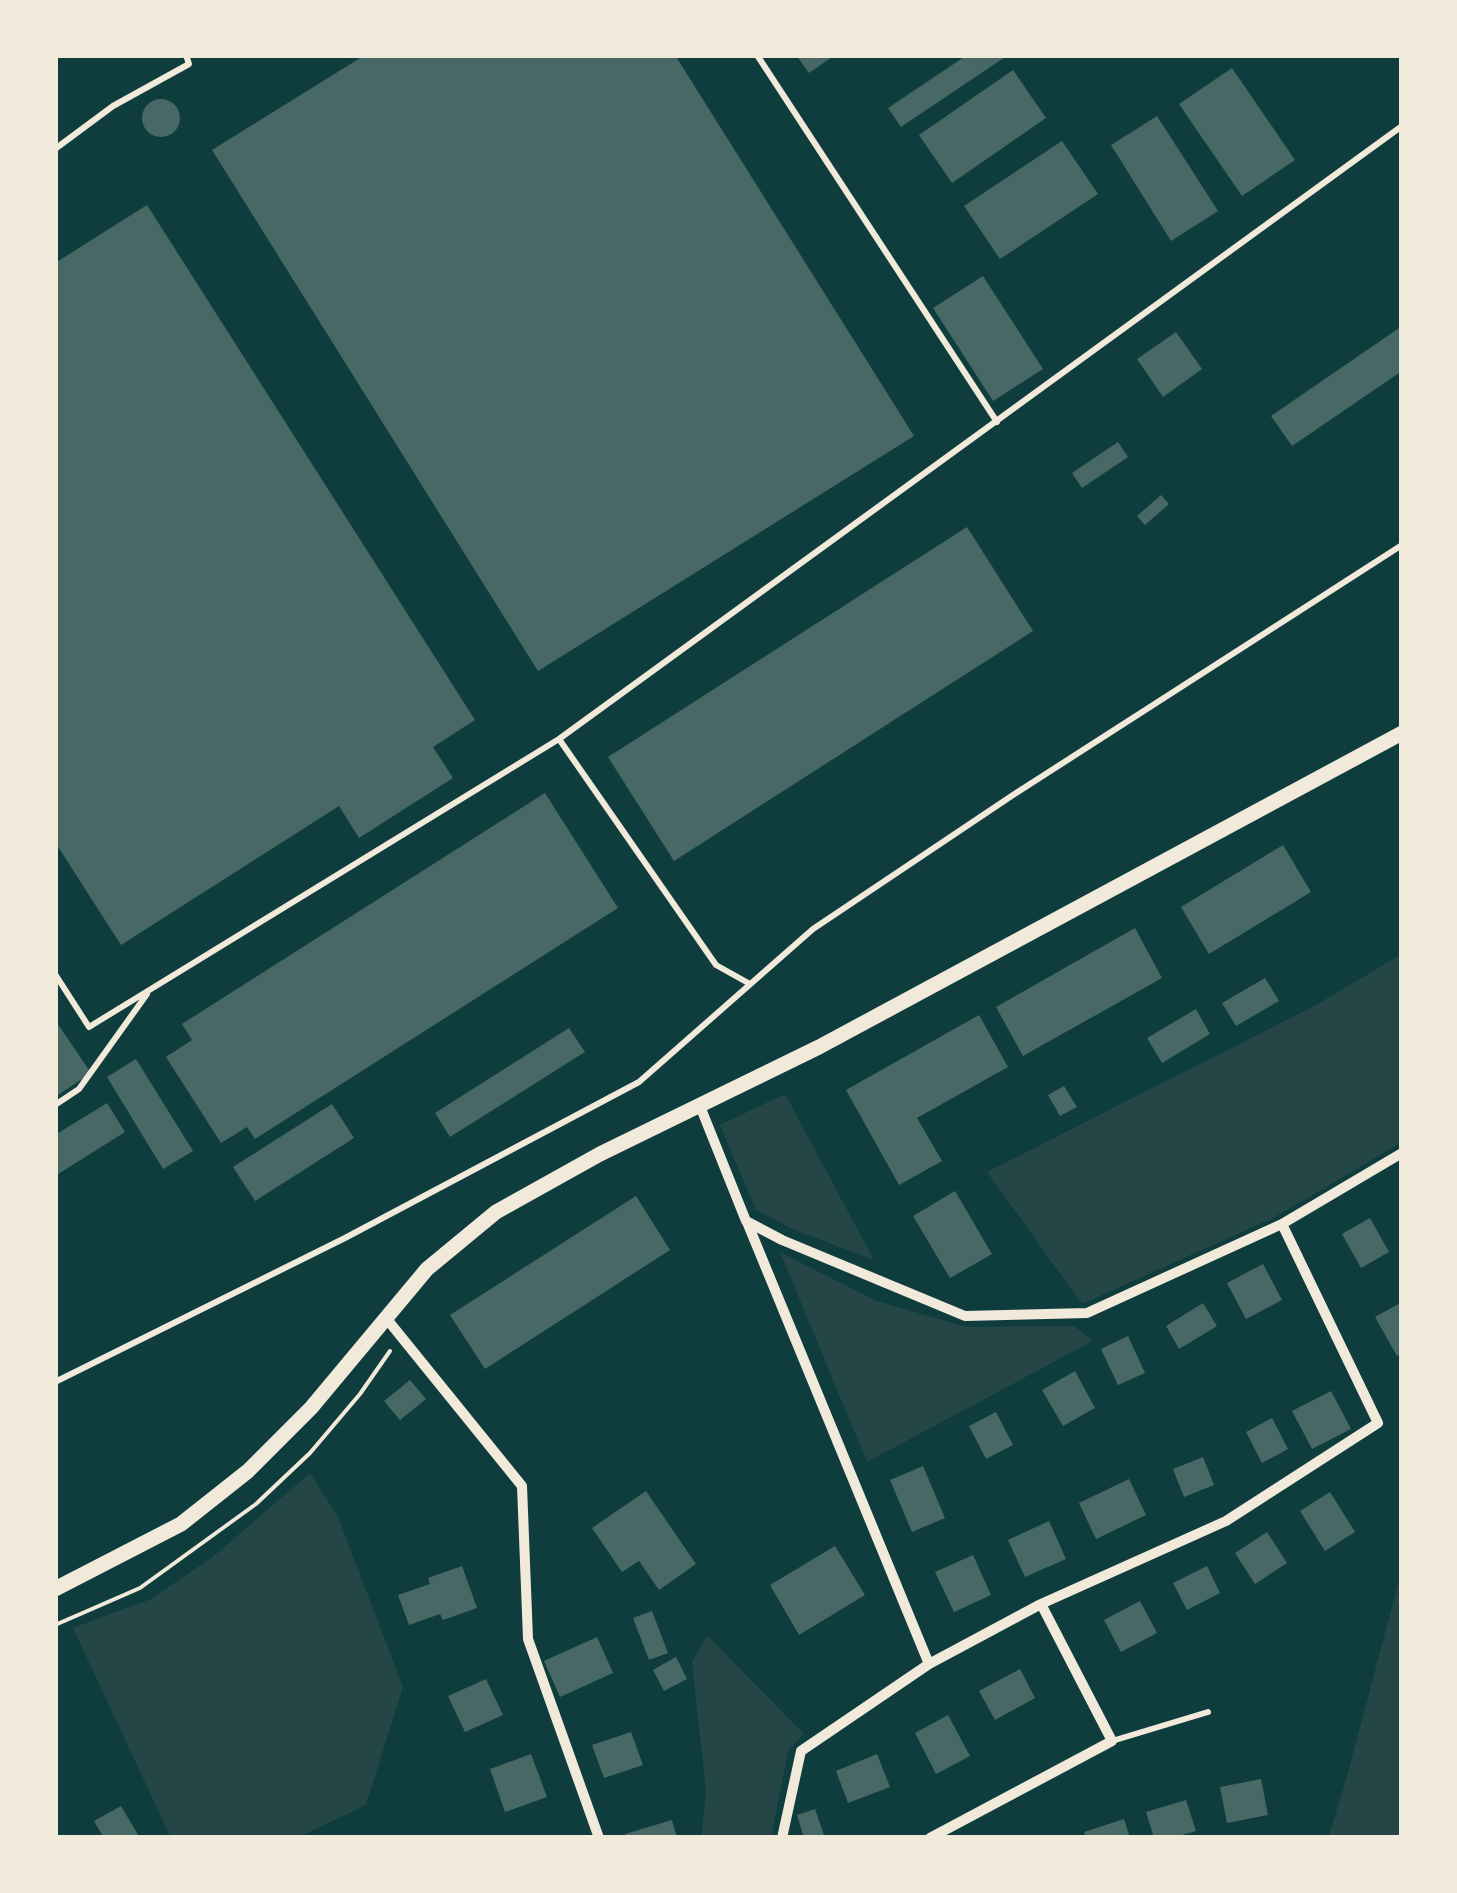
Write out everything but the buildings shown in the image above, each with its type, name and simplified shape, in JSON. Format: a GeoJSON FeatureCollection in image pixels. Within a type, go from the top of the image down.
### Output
{"type":"FeatureCollection","features":[{"type":"Feature","properties":{"kind":"street"},"geometry":{"type":"LineString","coordinates":[[55,1589],[181,1524],[248,1471],[311,1408],[427,1269],[496,1212],[600,1154],[819,1047],[1402,733]]}},
{"type":"Feature","properties":{"kind":"street"},"geometry":{"type":"LineString","coordinates":[[700,1106],[929,1664]]}},
{"type":"Feature","properties":{"kind":"street"},"geometry":{"type":"LineString","coordinates":[[746,1220],[799,1247],[965,1316],[1087,1313],[1282,1224],[1402,1153]]}},
{"type":"Feature","properties":{"kind":"street"},"geometry":{"type":"LineString","coordinates":[[782,1838],[801,1752],[929,1664],[1041,1604],[1226,1521],[1378,1423],[1282,1224]]}},
{"type":"Feature","properties":{"kind":"street"},"geometry":{"type":"LineString","coordinates":[[386,1318],[522,1486],[528,1638],[599,1838]]}},
{"type":"Feature","properties":{"kind":"street"},"geometry":{"type":"LineString","coordinates":[[930,1838],[1112,1741],[1041,1604]]}},
{"type":"Feature","properties":{"kind":"lane"},"geometry":{"type":"LineString","coordinates":[[55,150],[113,106],[189,64],[186,55]]}},
{"type":"Feature","properties":{"kind":"lane"},"geometry":{"type":"LineString","coordinates":[[757,55],[997,422]]}},
{"type":"Feature","properties":{"kind":"lane"},"geometry":{"type":"LineString","coordinates":[[55,974],[88,1027],[558,738],[1402,126]]}},
{"type":"Feature","properties":{"kind":"lane"},"geometry":{"type":"LineString","coordinates":[[55,1382],[345,1238],[639,1082],[813,928],[1013,794],[1402,545]]}},
{"type":"Feature","properties":{"kind":"lane"},"geometry":{"type":"LineString","coordinates":[[558,738],[716,965],[750,984]]}},
{"type":"Feature","properties":{"kind":"lane"},"geometry":{"type":"LineString","coordinates":[[55,1104],[79,1089],[150,989]]}},
{"type":"Feature","properties":{"kind":"lane"},"geometry":{"type":"LineString","coordinates":[[1112,1741],[1208,1712]]}},
{"type":"Feature","properties":{"kind":"shaded area"},"geometry":{"type":"Polygon","coordinates":[[[1402,954],[1402,1142],[1275,1217],[1082,1304],[987,1172],[1316,1005],[1402,954]]]}},
{"type":"Feature","properties":{"kind":"shaded area"},"geometry":{"type":"Polygon","coordinates":[[[785,1094],[874,1260],[792,1229],[756,1210],[720,1125],[785,1094]]]}},
{"type":"Feature","properties":{"kind":"shaded area"},"geometry":{"type":"Polygon","coordinates":[[[780,1252],[874,1300],[966,1327],[1074,1326],[1093,1341],[867,1462],[780,1252]]]}},
{"type":"Feature","properties":{"kind":"shaded area"},"geometry":{"type":"Polygon","coordinates":[[[310,1473],[338,1517],[403,1687],[366,1805],[297,1838],[171,1838],[73,1628],[151,1599],[214,1556],[310,1473]]]}},
{"type":"Feature","properties":{"kind":"shaded area"},"geometry":{"type":"Polygon","coordinates":[[[1402,1569],[1402,1838],[1328,1838],[1346,1780],[1402,1569]]]}},
{"type":"Feature","properties":{"kind":"shaded area"},"geometry":{"type":"Polygon","coordinates":[[[707,1635],[803,1733],[788,1752],[771,1838],[701,1838],[706,1792],[692,1662],[707,1635]]]}}]}
